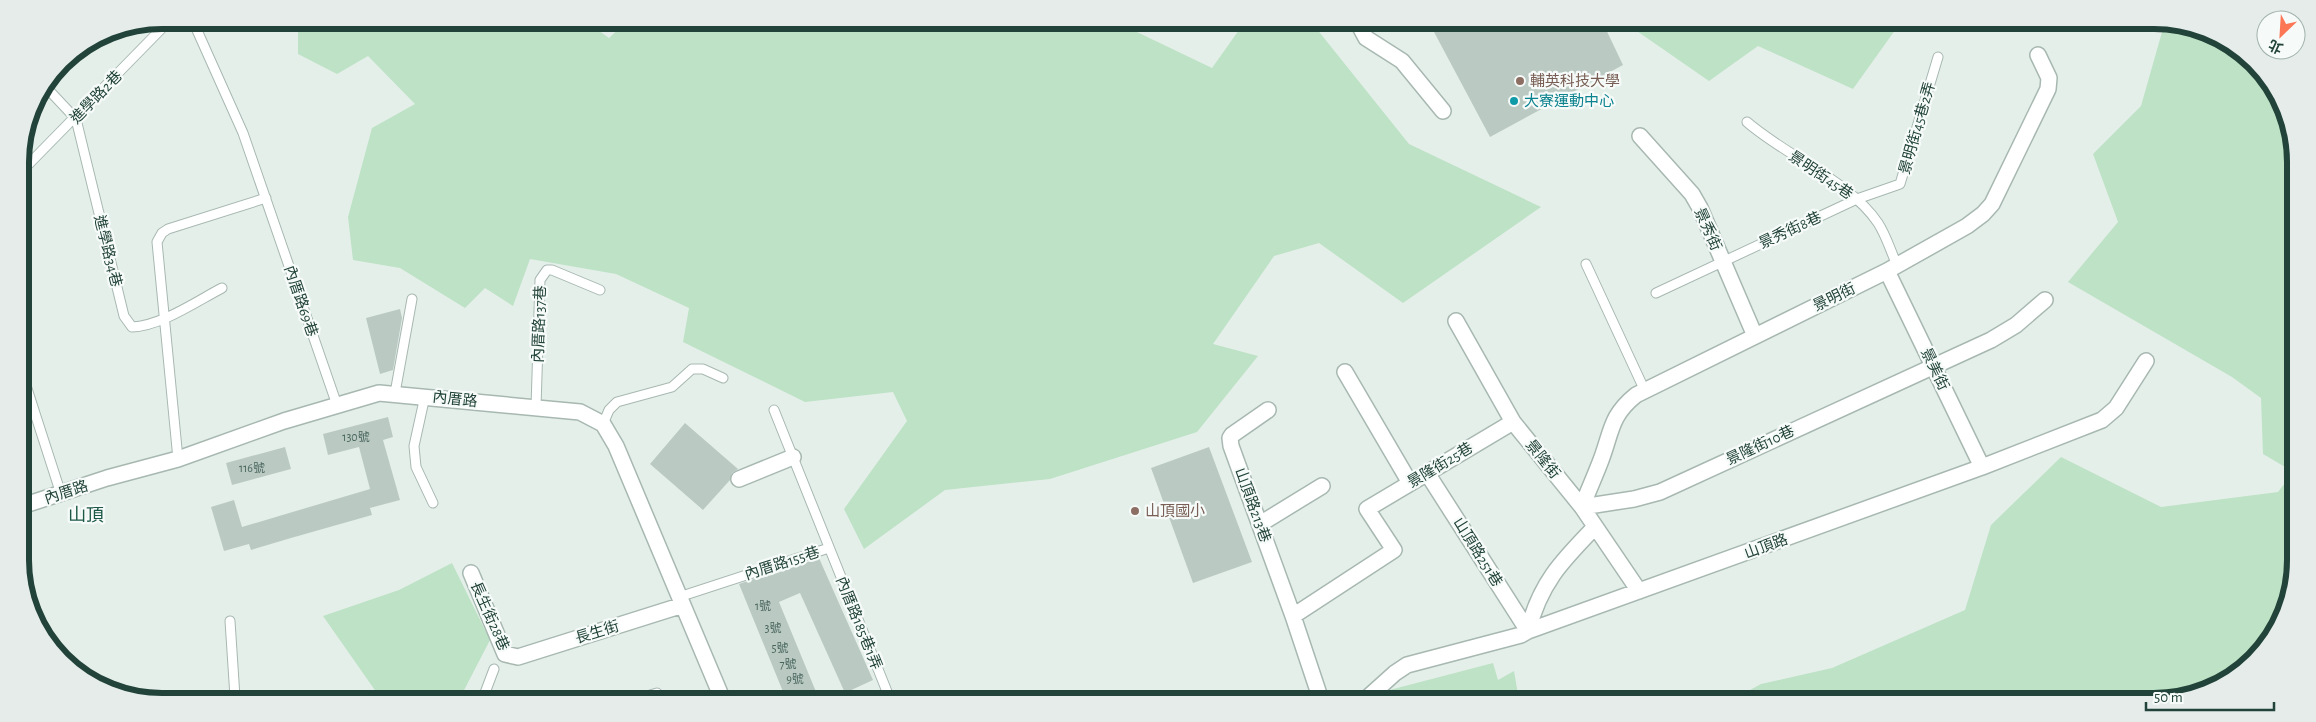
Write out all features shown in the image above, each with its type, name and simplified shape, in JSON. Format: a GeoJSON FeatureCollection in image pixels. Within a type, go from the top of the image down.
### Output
{"type":"FeatureCollection","features":[{"type":"Feature","properties":{"kind":"street"},"geometry":{"type":"LineString","coordinates":[[1361,29],[1366,38],[1402,61],[1443,111]]}},
{"type":"Feature","properties":{"kind":"street","name":"景明街"},"geometry":{"type":"LineString","coordinates":[[1582,507],[1602,458],[1615,416],[1622,406],[1645,391],[1892,268],[1967,226],[1983,214],[1992,204],[2048,89],[2049,78],[2038,55]]}},
{"type":"Feature","properties":{"kind":"street","name":"景秀街"},"geometry":{"type":"LineString","coordinates":[[1640,136],[1692,194],[1700,208],[1755,336]]}},
{"type":"Feature","properties":{"kind":"street","name":"景美街"},"geometry":{"type":"LineString","coordinates":[[1892,268],[1933,365],[1982,467]]}},
{"type":"Feature","properties":{"kind":"street","name":"景隆街10巷"},"geometry":{"type":"LineString","coordinates":[[1582,507],[1634,499],[1660,492],[1991,340],[2016,324],[2045,300]]}},
{"type":"Feature","properties":{"kind":"street","name":"景隆街"},"geometry":{"type":"LineString","coordinates":[[1456,320],[1513,422],[1582,507],[1639,591]]}},
{"type":"Feature","properties":{"kind":"street","name":"山頂路"},"geometry":{"type":"LineString","coordinates":[[1373,693],[1407,665],[1521,635],[1982,467],[2102,420],[2116,408],[2146,361]]}},
{"type":"Feature","properties":{"kind":"street"},"geometry":{"type":"LineString","coordinates":[[1345,372],[1410,483]]}},
{"type":"Feature","properties":{"kind":"street","name":"內厝路"},"geometry":{"type":"LineString","coordinates":[[29,504],[178,459],[337,405],[379,393],[395,393],[580,412],[603,424]]}},
{"type":"Feature","properties":{"kind":"street","name":"山頂路213巷"},"geometry":{"type":"LineString","coordinates":[[1268,410],[1230,438],[1231,446],[1320,693]]}},
{"type":"Feature","properties":{"kind":"street","name":"景隆街25巷"},"geometry":{"type":"LineString","coordinates":[[1293,616],[1394,550],[1367,509],[1513,422]]}},
{"type":"Feature","properties":{"kind":"street"},"geometry":{"type":"LineString","coordinates":[[603,424],[616,446],[720,693]]}},
{"type":"Feature","properties":{"kind":"street"},"geometry":{"type":"LineString","coordinates":[[739,479],[793,457]]}},
{"type":"Feature","properties":{"kind":"street","name":"山頂路251巷"},"geometry":{"type":"LineString","coordinates":[[1428,473],[1528,631]]}},
{"type":"Feature","properties":{"kind":"street"},"geometry":{"type":"LineString","coordinates":[[1260,524],[1322,486]]}},
{"type":"Feature","properties":{"kind":"street"},"geometry":{"type":"LineString","coordinates":[[1528,631],[1532,612],[1556,568],[1595,527]]}},
{"type":"Feature","properties":{"kind":"street","name":"長生街28巷"},"geometry":{"type":"LineString","coordinates":[[471,573],[505,654],[511,657]]}},
{"type":"Feature","properties":{"kind":"street","name":"長生街"},"geometry":{"type":"LineString","coordinates":[[511,657],[518,657],[681,601]]}},
{"type":"Feature","properties":{"kind":"lane","name":"進學路2巷"},"geometry":{"type":"LineString","coordinates":[[29,164],[76,119],[161,29]]}},
{"type":"Feature","properties":{"kind":"lane","name":"內厝路69巷"},"geometry":{"type":"LineString","coordinates":[[198,29],[243,133],[337,405]]}},
{"type":"Feature","properties":{"kind":"lane","name":"景明街45巷2弄"},"geometry":{"type":"LineString","coordinates":[[1857,199],[1900,184],[1938,57]]}},
{"type":"Feature","properties":{"kind":"lane","name":"進學路34巷"},"geometry":{"type":"LineString","coordinates":[[49,91],[76,119],[124,316],[132,327],[144,327],[222,288]]}},
{"type":"Feature","properties":{"kind":"lane","name":"景明街45巷"},"geometry":{"type":"LineString","coordinates":[[1747,122],[1762,135],[1857,199],[1878,223],[1892,268]]}},
{"type":"Feature","properties":{"kind":"lane"},"geometry":{"type":"LineString","coordinates":[[178,459],[157,242],[162,233],[168,229],[266,198]]}},
{"type":"Feature","properties":{"kind":"lane","name":"景秀街8巷"},"geometry":{"type":"LineString","coordinates":[[1656,293],[1857,199]]}},
{"type":"Feature","properties":{"kind":"lane"},"geometry":{"type":"LineString","coordinates":[[1586,264],[1645,391]]}},
{"type":"Feature","properties":{"kind":"lane","name":"內厝路137巷"},"geometry":{"type":"LineString","coordinates":[[536,408],[540,280],[543,274],[547,270],[552,270],[600,290]]}},
{"type":"Feature","properties":{"kind":"lane"},"geometry":{"type":"LineString","coordinates":[[395,393],[412,298]]}},
{"type":"Feature","properties":{"kind":"lane"},"geometry":{"type":"LineString","coordinates":[[603,424],[609,410],[617,402],[672,387],[692,369],[703,368],[723,378]]}},
{"type":"Feature","properties":{"kind":"lane"},"geometry":{"type":"LineString","coordinates":[[29,392],[61,494]]}},
{"type":"Feature","properties":{"kind":"lane"},"geometry":{"type":"LineString","coordinates":[[425,396],[414,446],[416,467],[433,503]]}},
{"type":"Feature","properties":{"kind":"lane","name":"內厝路155巷"},"geometry":{"type":"LineString","coordinates":[[681,601],[829,548],[774,410]]}},
{"type":"Feature","properties":{"kind":"lane","name":"內厝路185巷1弄"},"geometry":{"type":"LineString","coordinates":[[829,548],[888,693]]}},
{"type":"Feature","properties":{"kind":"lane"},"geometry":{"type":"LineString","coordinates":[[230,620],[235,693]]}},
{"type":"Feature","properties":{"kind":"lane"},"geometry":{"type":"LineString","coordinates":[[485,693],[494,669]]}},
{"type":"Feature","properties":{"kind":"green space"},"geometry":{"type":"Polygon","coordinates":[[[298,29],[596,29],[609,38],[619,29],[1131,29],[1212,68],[1240,29],[1317,29],[1409,144],[1541,207],[1403,303],[1319,243],[1274,256],[1213,344],[1258,356],[1197,432],[1050,479],[945,490],[864,549],[844,509],[907,421],[893,392],[805,402],[683,342],[689,308],[616,274],[530,259],[513,306],[485,288],[465,308],[400,268],[353,260],[348,217],[372,128],[415,104],[368,56],[337,74],[298,54],[298,29]]]}},
{"type":"Feature","properties":{"kind":"green space"},"geometry":{"type":"Polygon","coordinates":[[[1634,29],[1896,29],[1853,89],[1758,46],[1709,81],[1634,29]]]}},
{"type":"Feature","properties":{"kind":"green space"},"geometry":{"type":"Polygon","coordinates":[[[1948,29],[1983,29],[1982,31],[1948,29]]]}},
{"type":"Feature","properties":{"kind":"green space"},"geometry":{"type":"Polygon","coordinates":[[[2163,29],[2189,33],[2221,47],[2235,56],[2254,74],[2274,103],[2285,136],[2287,162],[2287,468],[2263,454],[2261,398],[2232,377],[2068,282],[2118,222],[2093,154],[2141,106],[2163,29]]]}},
{"type":"Feature","properties":{"kind":"green space"},"geometry":{"type":"Polygon","coordinates":[[[2061,457],[2161,507],[2278,492],[2287,480],[2287,560],[2283,595],[2265,634],[2248,654],[2221,675],[2189,689],[2163,693],[1744,693],[1761,684],[1832,668],[1965,610],[1991,525],[2061,457]]]}},
{"type":"Feature","properties":{"kind":"green space"},"geometry":{"type":"Polygon","coordinates":[[[452,563],[490,640],[463,693],[377,693],[323,616],[399,590],[452,563]]]}},
{"type":"Feature","properties":{"kind":"green space"},"geometry":{"type":"Polygon","coordinates":[[[1493,663],[1498,680],[1514,671],[1518,693],[1381,693],[1493,663]]]}},
{"type":"Feature","properties":{"kind":"building","name":"大寮運動中心"},"geometry":{"type":"Polygon","coordinates":[[[1435,29],[1606,29],[1623,65],[1490,137],[1434,32],[1435,29]]]}},
{"type":"Feature","properties":{"kind":"building"},"geometry":{"type":"Polygon","coordinates":[[[400,309],[402,318],[393,370],[380,374],[366,318],[400,309]]]}},
{"type":"Feature","properties":{"kind":"building"},"geometry":{"type":"Polygon","coordinates":[[[388,417],[393,437],[383,440],[400,500],[370,508],[372,515],[251,550],[249,544],[224,551],[211,507],[234,500],[242,527],[370,489],[359,447],[328,455],[323,434],[388,417]]]}},
{"type":"Feature","properties":{"kind":"building"},"geometry":{"type":"Polygon","coordinates":[[[685,423],[738,469],[732,473],[730,480],[703,510],[650,464],[685,423]]]}},
{"type":"Feature","properties":{"kind":"building"},"geometry":{"type":"Polygon","coordinates":[[[285,447],[291,469],[232,485],[226,463],[285,447]]]}},
{"type":"Feature","properties":{"kind":"building"},"geometry":{"type":"Polygon","coordinates":[[[1209,447],[1252,562],[1193,583],[1151,468],[1209,447]]]}},
{"type":"Feature","properties":{"kind":"building"},"geometry":{"type":"Polygon","coordinates":[[[819,558],[873,680],[845,693],[800,593],[779,602],[817,693],[784,693],[739,584],[768,574],[769,576],[819,558]]]}},
{"type":"Feature","properties":{"kind":"place","name":"輔英科技大學"},"geometry":{"type":"Point","coordinates":[1520,81]}},
{"type":"Feature","properties":{"kind":"place","name":"大寮運動中心"},"geometry":{"type":"Point","coordinates":[1514,101]}},
{"type":"Feature","properties":{"kind":"place","name":"山頂國小"},"geometry":{"type":"Point","coordinates":[1135,511]}},
{"type":"Feature","properties":{"kind":"district","name":"山頂"},"geometry":{"type":"Point","coordinates":[86,515]}}]}
